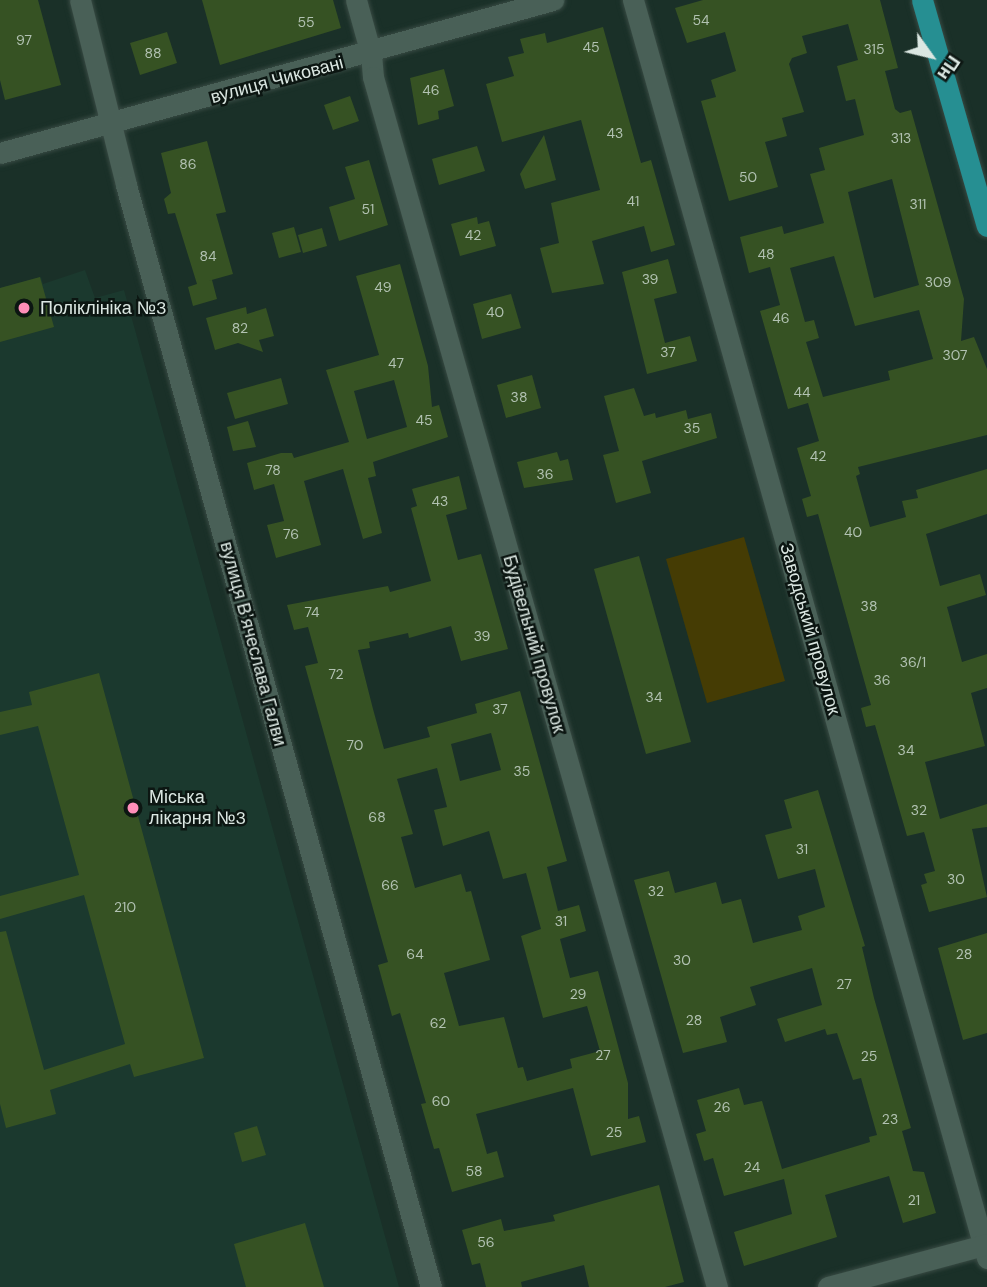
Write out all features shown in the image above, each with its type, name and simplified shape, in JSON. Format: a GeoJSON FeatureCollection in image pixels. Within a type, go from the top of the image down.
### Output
{"type":"FeatureCollection","features":[{"type":"Feature","properties":{"kind":"main road"},"geometry":{"type":"LineString","coordinates":[[922,0],[987,226]]}},
{"type":"Feature","properties":{"kind":"street","name":"вулиця Вʼячеслава Галви"},"geometry":{"type":"LineString","coordinates":[[80,0],[126,185],[431,1287]]}},
{"type":"Feature","properties":{"kind":"street","name":"Будівельний провулок"},"geometry":{"type":"LineString","coordinates":[[356,0],[372,54],[373,77],[717,1287]]}},
{"type":"Feature","properties":{"kind":"street","name":"вулиця Чиковані"},"geometry":{"type":"LineString","coordinates":[[0,153],[372,54],[553,0]]}},
{"type":"Feature","properties":{"kind":"street","name":"Заводський провулок"},"geometry":{"type":"LineString","coordinates":[[633,0],[986,1249]]}},
{"type":"Feature","properties":{"kind":"street"},"geometry":{"type":"LineString","coordinates":[[828,1287],[986,1249]]}},
{"type":"Feature","properties":{"kind":"shaded area","name":"Міська лікарня №3"},"geometry":{"type":"Polygon","coordinates":[[[85,270],[95,298],[124,290],[399,1287],[0,1287],[0,288],[41,277],[43,284],[85,270]]]}},
{"type":"Feature","properties":{"kind":"shaded area"},"geometry":{"type":"Polygon","coordinates":[[[744,537],[785,681],[707,703],[666,559],[744,537]]]}},
{"type":"Feature","properties":{"kind":"building"},"geometry":{"type":"Polygon","coordinates":[[[0,0],[38,0],[61,85],[5,100],[0,80],[0,0]]]}},
{"type":"Feature","properties":{"kind":"building"},"geometry":{"type":"Polygon","coordinates":[[[202,0],[333,0],[341,28],[220,65],[202,0]]]}},
{"type":"Feature","properties":{"kind":"building"},"geometry":{"type":"Polygon","coordinates":[[[703,0],[880,0],[898,68],[885,71],[895,109],[900,113],[911,110],[964,299],[961,341],[974,337],[987,369],[987,435],[858,467],[860,474],[856,476],[870,527],[906,517],[902,501],[918,498],[916,490],[987,469],[987,514],[926,534],[940,586],[980,574],[986,595],[947,607],[962,662],[987,654],[987,688],[971,693],[985,746],[925,762],[940,819],[987,804],[987,827],[972,829],[987,897],[929,912],[921,885],[927,883],[924,874],[935,871],[925,835],[924,832],[907,836],[875,725],[866,727],[861,708],[871,705],[818,514],[807,517],[802,499],[811,496],[797,448],[819,441],[808,403],[788,409],[760,311],[780,305],[770,267],[749,273],[740,237],[782,226],[784,234],[824,223],[810,174],[825,170],[819,148],[864,135],[855,99],[846,101],[837,66],[858,60],[848,24],[802,36],[807,53],[792,58],[789,64],[804,112],[782,118],[787,136],[765,142],[778,187],[729,201],[701,101],[716,97],[711,80],[736,71],[725,32],[687,43],[675,8],[703,0]],[[892,179],[848,192],[874,298],[919,285],[892,179]],[[834,256],[790,268],[805,322],[814,320],[819,338],[806,342],[823,397],[890,380],[888,371],[933,359],[919,310],[855,326],[834,256]]]}},
{"type":"Feature","properties":{"kind":"building"},"geometry":{"type":"Polygon","coordinates":[[[603,27],[641,163],[651,160],[675,245],[651,252],[644,226],[592,241],[604,284],[552,293],[540,248],[559,243],[551,203],[600,190],[581,120],[502,142],[486,84],[514,76],[508,57],[524,53],[520,39],[545,33],[547,43],[603,27]]]}},
{"type":"Feature","properties":{"kind":"building"},"geometry":{"type":"Polygon","coordinates":[[[167,32],[177,63],[140,75],[130,43],[167,32]]]}},
{"type":"Feature","properties":{"kind":"building"},"geometry":{"type":"Polygon","coordinates":[[[444,69],[454,106],[438,111],[439,119],[418,125],[410,78],[444,69]]]}},
{"type":"Feature","properties":{"kind":"building"},"geometry":{"type":"Polygon","coordinates":[[[350,96],[359,121],[333,130],[324,105],[350,96]]]}},
{"type":"Feature","properties":{"kind":"building"},"geometry":{"type":"Polygon","coordinates":[[[544,135],[556,180],[525,189],[520,174],[544,135]]]}},
{"type":"Feature","properties":{"kind":"building"},"geometry":{"type":"Polygon","coordinates":[[[207,141],[226,212],[216,214],[233,274],[208,281],[212,280],[217,299],[193,306],[188,287],[197,284],[175,213],[168,214],[164,199],[171,193],[161,153],[207,141]]]}},
{"type":"Feature","properties":{"kind":"building"},"geometry":{"type":"Polygon","coordinates":[[[477,146],[485,171],[439,185],[432,159],[477,146]]]}},
{"type":"Feature","properties":{"kind":"building"},"geometry":{"type":"Polygon","coordinates":[[[369,160],[388,225],[339,241],[329,207],[355,199],[345,167],[369,160]]]}},
{"type":"Feature","properties":{"kind":"building"},"geometry":{"type":"Polygon","coordinates":[[[477,217],[478,224],[489,221],[496,246],[460,256],[451,224],[477,217]]]}},
{"type":"Feature","properties":{"kind":"building"},"geometry":{"type":"Polygon","coordinates":[[[294,227],[301,252],[279,258],[272,233],[294,227]]]}},
{"type":"Feature","properties":{"kind":"building"},"geometry":{"type":"Polygon","coordinates":[[[322,228],[327,246],[303,253],[298,235],[322,228]]]}},
{"type":"Feature","properties":{"kind":"building"},"geometry":{"type":"Polygon","coordinates":[[[668,259],[677,293],[654,299],[665,343],[690,336],[697,361],[647,374],[622,272],[668,259]]]}},
{"type":"Feature","properties":{"kind":"building"},"geometry":{"type":"Polygon","coordinates":[[[400,264],[428,366],[432,407],[439,405],[448,437],[373,462],[376,476],[368,478],[382,533],[363,539],[343,469],[304,481],[321,545],[276,558],[267,525],[284,521],[274,484],[254,490],[247,463],[281,453],[292,453],[294,458],[349,442],[326,370],[379,355],[356,276],[400,264]],[[394,380],[354,391],[367,439],[407,427],[394,380]]]}},
{"type":"Feature","properties":{"kind":"building","name":"Поліклініка №3"},"geometry":{"type":"Polygon","coordinates":[[[40,277],[54,327],[0,342],[0,288],[40,277]]]}},
{"type":"Feature","properties":{"kind":"building"},"geometry":{"type":"Polygon","coordinates":[[[511,294],[521,328],[482,339],[473,304],[511,294]]]}},
{"type":"Feature","properties":{"kind":"building"},"geometry":{"type":"Polygon","coordinates":[[[246,307],[247,314],[266,308],[274,336],[259,340],[263,352],[238,343],[215,350],[206,318],[246,307]]]}},
{"type":"Feature","properties":{"kind":"building"},"geometry":{"type":"Polygon","coordinates":[[[532,375],[541,408],[506,418],[497,385],[532,375]]]}},
{"type":"Feature","properties":{"kind":"building"},"geometry":{"type":"Polygon","coordinates":[[[281,378],[288,404],[235,419],[227,393],[281,378]]]}},
{"type":"Feature","properties":{"kind":"building"},"geometry":{"type":"Polygon","coordinates":[[[634,388],[644,416],[655,413],[656,418],[686,410],[688,419],[711,413],[717,438],[642,461],[651,493],[616,503],[603,455],[619,451],[604,396],[634,388]]]}},
{"type":"Feature","properties":{"kind":"building"},"geometry":{"type":"Polygon","coordinates":[[[248,421],[256,447],[233,451],[227,427],[248,421]]]}},
{"type":"Feature","properties":{"kind":"building"},"geometry":{"type":"Polygon","coordinates":[[[557,452],[560,461],[568,459],[573,480],[524,488],[517,462],[557,452]]]}},
{"type":"Feature","properties":{"kind":"building"},"geometry":{"type":"Polygon","coordinates":[[[459,476],[467,509],[446,515],[458,560],[481,554],[508,649],[461,661],[451,626],[409,638],[408,633],[369,642],[370,648],[358,650],[384,749],[430,737],[427,727],[477,713],[475,704],[520,691],[567,861],[547,867],[558,911],[579,905],[586,931],[560,939],[570,978],[598,971],[628,1083],[628,1119],[639,1116],[646,1142],[591,1156],[573,1088],[476,1114],[487,1154],[497,1151],[504,1177],[452,1192],[439,1148],[434,1149],[421,1104],[426,1103],[400,1013],[392,1016],[378,965],[388,962],[305,666],[318,663],[308,627],[294,630],[287,605],[388,586],[390,592],[431,581],[411,508],[417,506],[412,489],[459,476]],[[491,733],[451,744],[460,781],[501,770],[491,733]],[[437,768],[397,779],[413,834],[401,837],[415,888],[461,874],[466,892],[471,891],[490,960],[444,973],[459,1026],[504,1017],[518,1068],[523,1067],[527,1081],[572,1068],[570,1059],[600,1051],[587,1006],[543,1018],[521,936],[541,929],[526,873],[503,879],[489,831],[443,846],[434,810],[447,807],[437,768]]]}},
{"type":"Feature","properties":{"kind":"building"},"geometry":{"type":"Polygon","coordinates":[[[639,556],[691,742],[646,754],[594,569],[639,556]]]}},
{"type":"Feature","properties":{"kind":"building"},"geometry":{"type":"Polygon","coordinates":[[[99,673],[204,1058],[134,1077],[130,1064],[50,1090],[56,1114],[6,1128],[0,1104],[0,932],[6,931],[44,1070],[125,1044],[84,895],[0,919],[0,896],[79,875],[38,726],[0,735],[0,712],[32,705],[29,692],[99,673]]]}},
{"type":"Feature","properties":{"kind":"building"},"geometry":{"type":"Polygon","coordinates":[[[818,790],[865,946],[862,947],[874,998],[911,1128],[902,1131],[913,1171],[924,1172],[936,1213],[903,1223],[889,1176],[825,1195],[837,1237],[744,1266],[734,1232],[792,1214],[784,1179],[724,1196],[713,1158],[704,1161],[696,1134],[706,1131],[697,1100],[739,1088],[744,1105],[762,1101],[782,1169],[870,1142],[869,1137],[877,1135],[861,1078],[853,1080],[837,1033],[827,1035],[825,1029],[785,1042],[777,1019],[822,1005],[812,968],[750,987],[756,1005],[720,1017],[727,1042],[683,1053],[634,880],[669,871],[675,893],[716,882],[722,904],[741,899],[753,943],[802,930],[798,916],[825,907],[815,869],[778,879],[765,835],[792,828],[784,800],[818,790]]]}},
{"type":"Feature","properties":{"kind":"building"},"geometry":{"type":"Polygon","coordinates":[[[987,933],[987,1033],[963,1040],[938,948],[987,933]]]}},
{"type":"Feature","properties":{"kind":"building"},"geometry":{"type":"Polygon","coordinates":[[[257,1126],[266,1155],[242,1162],[234,1133],[257,1126]]]}},
{"type":"Feature","properties":{"kind":"building"},"geometry":{"type":"Polygon","coordinates":[[[659,1185],[684,1282],[665,1287],[589,1287],[584,1265],[521,1282],[522,1287],[486,1287],[480,1263],[472,1265],[462,1230],[501,1219],[504,1231],[555,1221],[553,1215],[659,1185]]]}},
{"type":"Feature","properties":{"kind":"building"},"geometry":{"type":"Polygon","coordinates":[[[305,1223],[324,1287],[246,1287],[234,1244],[305,1223]]]}},
{"type":"Feature","properties":{"kind":"place","name":"Поліклініка №3"},"geometry":{"type":"Point","coordinates":[24,308]}},
{"type":"Feature","properties":{"kind":"place","name":"Міська лікарня №3"},"geometry":{"type":"Point","coordinates":[133,808]}}]}
